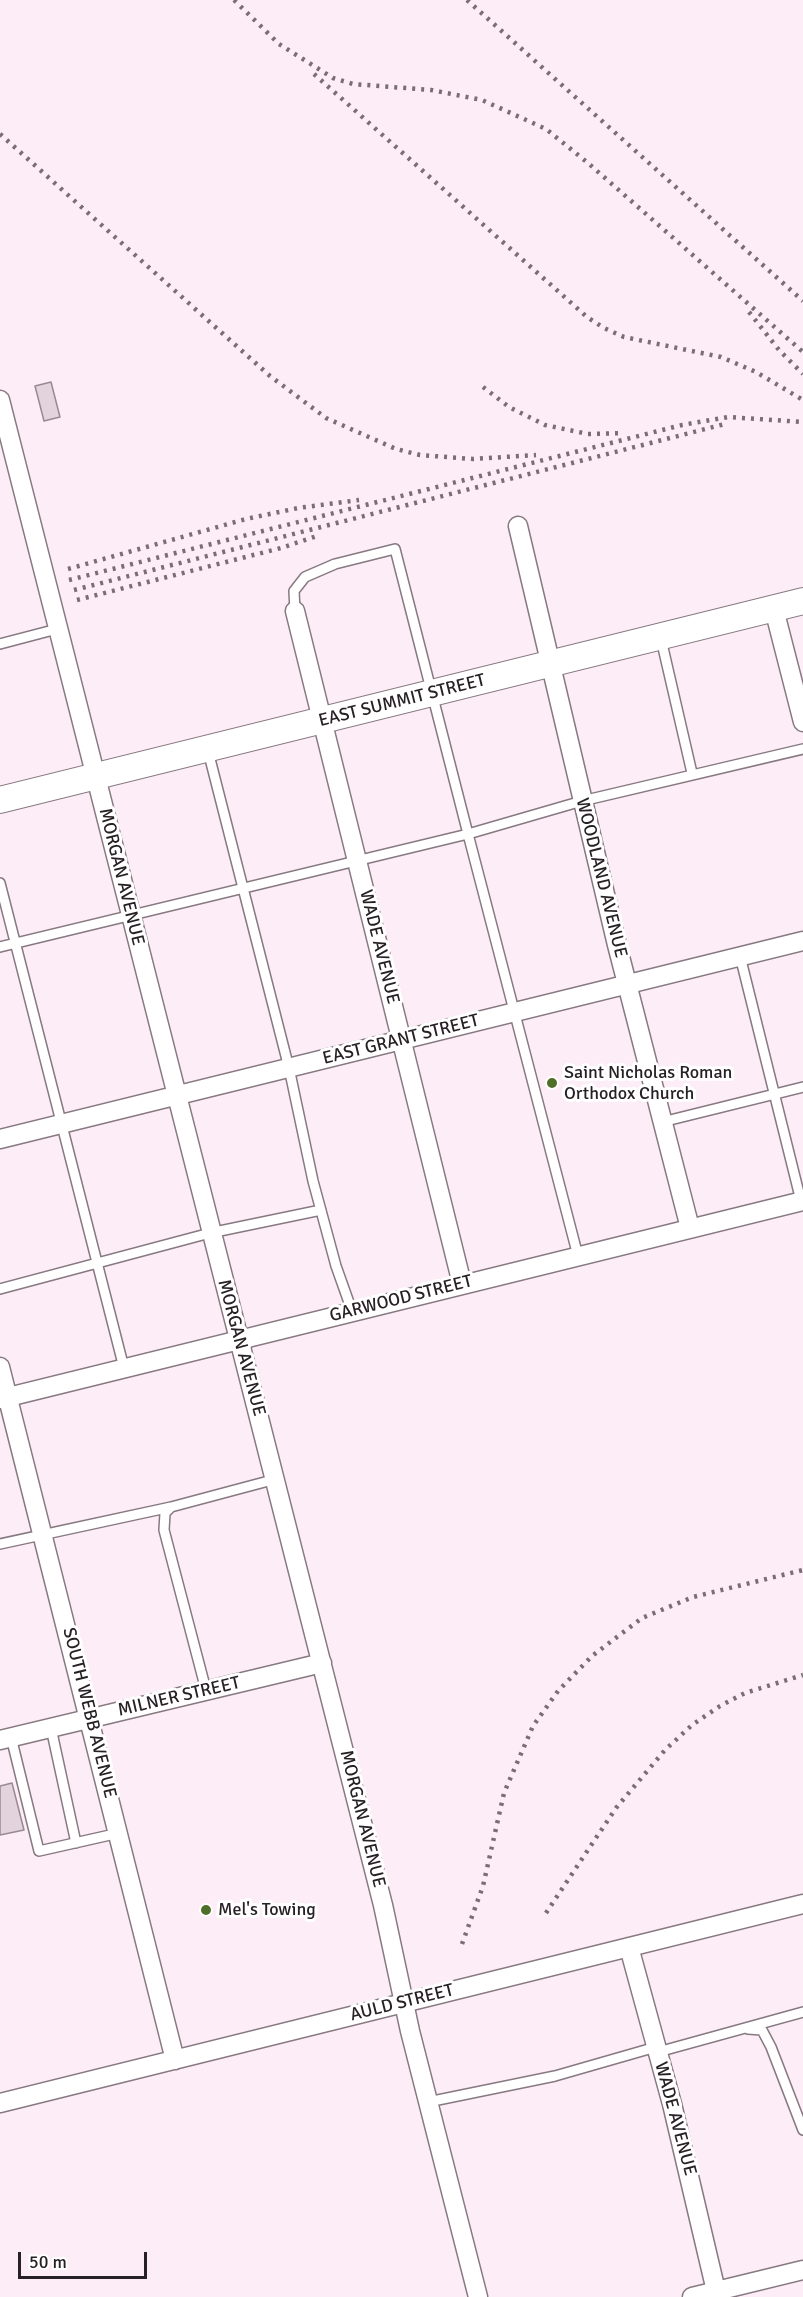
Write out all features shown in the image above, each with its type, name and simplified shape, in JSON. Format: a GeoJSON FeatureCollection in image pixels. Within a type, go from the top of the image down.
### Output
{"type":"FeatureCollection","features":[{"type":"Feature","properties":{"kind":"street","name":"MORGAN AVENUE"},"geometry":{"type":"LineString","coordinates":[[0,400],[210,1233],[276,1479],[478,2297]]}},
{"type":"Feature","properties":{"kind":"street","name":"WOODLAND AVENUE"},"geometry":{"type":"LineString","coordinates":[[518,526],[582,801],[690,1228]]}},
{"type":"Feature","properties":{"kind":"street","name":"EAST SUMMIT STREET"},"geometry":{"type":"LineString","coordinates":[[0,800],[803,601]]}},
{"type":"Feature","properties":{"kind":"street"},"geometry":{"type":"LineString","coordinates":[[774,609],[803,722]]}},
{"type":"Feature","properties":{"kind":"street","name":"WADE AVENUE"},"geometry":{"type":"LineString","coordinates":[[295,611],[462,1284]]}},
{"type":"Feature","properties":{"kind":"street","name":"EAST GRANT STREET"},"geometry":{"type":"LineString","coordinates":[[0,1139],[803,941]]}},
{"type":"Feature","properties":{"kind":"street","name":"GARWOOD STREET"},"geometry":{"type":"LineString","coordinates":[[4,1398],[802,1201]]}},
{"type":"Feature","properties":{"kind":"street","name":"SOUTH WEBB AVENUE"},"geometry":{"type":"LineString","coordinates":[[0,1367],[4,1398],[43,1534],[175,2060]]}},
{"type":"Feature","properties":{"kind":"street","name":"MILNER STREET"},"geometry":{"type":"LineString","coordinates":[[6,1738],[322,1663]]}},
{"type":"Feature","properties":{"kind":"street","name":"AULD STREET"},"geometry":{"type":"LineString","coordinates":[[0,2103],[803,1904]]}},
{"type":"Feature","properties":{"kind":"street","name":"WADE AVENUE"},"geometry":{"type":"LineString","coordinates":[[629,1947],[693,2191],[716,2291]]}},
{"type":"Feature","properties":{"kind":"street"},"geometry":{"type":"LineString","coordinates":[[692,2297],[803,2270]]}},
{"type":"Feature","properties":{"kind":"lane"},"geometry":{"type":"LineString","coordinates":[[295,611],[294,591],[305,577],[336,564],[395,549],[578,1256]]}},
{"type":"Feature","properties":{"kind":"lane"},"geometry":{"type":"LineString","coordinates":[[0,644],[57,629]]}},
{"type":"Feature","properties":{"kind":"lane"},"geometry":{"type":"LineString","coordinates":[[660,637],[692,773]]}},
{"type":"Feature","properties":{"kind":"lane"},"geometry":{"type":"LineString","coordinates":[[207,748],[289,1068],[321,1210],[352,1311]]}},
{"type":"Feature","properties":{"kind":"lane"},"geometry":{"type":"LineString","coordinates":[[0,947],[356,859],[468,834],[582,801],[692,773],[803,749]]}},
{"type":"Feature","properties":{"kind":"lane"},"geometry":{"type":"LineString","coordinates":[[0,883],[124,1368]]}},
{"type":"Feature","properties":{"kind":"lane"},"geometry":{"type":"LineString","coordinates":[[740,956],[802,1201]]}},
{"type":"Feature","properties":{"kind":"lane"},"geometry":{"type":"LineString","coordinates":[[662,1122],[803,1087]]}},
{"type":"Feature","properties":{"kind":"lane"},"geometry":{"type":"LineString","coordinates":[[0,1289],[210,1233],[321,1210]]}},
{"type":"Feature","properties":{"kind":"lane"},"geometry":{"type":"LineString","coordinates":[[0,1544],[171,1507],[276,1479]]}},
{"type":"Feature","properties":{"kind":"lane"},"geometry":{"type":"LineString","coordinates":[[171,1507],[165,1514],[164,1530],[206,1690]]}},
{"type":"Feature","properties":{"kind":"lane"},"geometry":{"type":"LineString","coordinates":[[51,1728],[76,1843]]}},
{"type":"Feature","properties":{"kind":"lane"},"geometry":{"type":"LineString","coordinates":[[6,1738],[39,1851],[118,1833]]}},
{"type":"Feature","properties":{"kind":"lane"},"geometry":{"type":"LineString","coordinates":[[428,2102],[555,2076],[803,2012]]}},
{"type":"Feature","properties":{"kind":"lane"},"geometry":{"type":"LineString","coordinates":[[739,2029],[762,2030],[771,2047],[803,2130]]}},
{"type":"Feature","properties":{"kind":"building"},"geometry":{"type":"Polygon","coordinates":[[[51,382],[60,417],[44,421],[35,386],[51,382]]]}},
{"type":"Feature","properties":{"kind":"building"},"geometry":{"type":"Polygon","coordinates":[[[12,1783],[24,1830],[0,1835],[0,1786],[12,1783]]]}},
{"type":"Feature","properties":{"kind":"railway"},"geometry":{"type":"LineString","coordinates":[[234,0],[279,44],[333,78],[353,84],[431,90],[482,100],[546,129],[588,163],[803,352]]}},
{"type":"Feature","properties":{"kind":"railway"},"geometry":{"type":"LineString","coordinates":[[467,0],[803,301]]}},
{"type":"Feature","properties":{"kind":"railway"},"geometry":{"type":"LineString","coordinates":[[314,74],[587,317],[624,337],[721,357],[756,372],[803,400]]}},
{"type":"Feature","properties":{"kind":"railway"},"geometry":{"type":"LineString","coordinates":[[0,134],[270,376],[326,418],[396,449],[420,455],[473,459],[536,455]]}},
{"type":"Feature","properties":{"kind":"railway"},"geometry":{"type":"LineString","coordinates":[[749,312],[779,350],[803,374]]}},
{"type":"Feature","properties":{"kind":"railway"},"geometry":{"type":"LineString","coordinates":[[483,387],[509,407],[545,425],[588,434],[623,433]]}},
{"type":"Feature","properties":{"kind":"railway"},"geometry":{"type":"LineString","coordinates":[[69,580],[682,425],[728,417],[803,422]]}},
{"type":"Feature","properties":{"kind":"railway"},"geometry":{"type":"LineString","coordinates":[[74,590],[725,424]]}},
{"type":"Feature","properties":{"kind":"railway"},"geometry":{"type":"LineString","coordinates":[[68,569],[246,519],[298,508],[359,500]]}},
{"type":"Feature","properties":{"kind":"railway"},"geometry":{"type":"LineString","coordinates":[[77,600],[281,548],[317,536]]}},
{"type":"Feature","properties":{"kind":"railway"},"geometry":{"type":"LineString","coordinates":[[462,1944],[483,1886],[504,1793],[533,1726],[558,1691],[592,1656],[642,1618],[693,1597],[803,1570]]}},
{"type":"Feature","properties":{"kind":"railway"},"geometry":{"type":"LineString","coordinates":[[546,1913],[616,1808],[665,1750],[692,1725],[720,1706],[745,1693],[803,1675]]}},
{"type":"Feature","properties":{"kind":"place","name":"Saint Nicholas Roman Orthodox Church"},"geometry":{"type":"Point","coordinates":[552,1083]}},
{"type":"Feature","properties":{"kind":"place","name":"Mel's Towing"},"geometry":{"type":"Point","coordinates":[206,1910]}}]}
